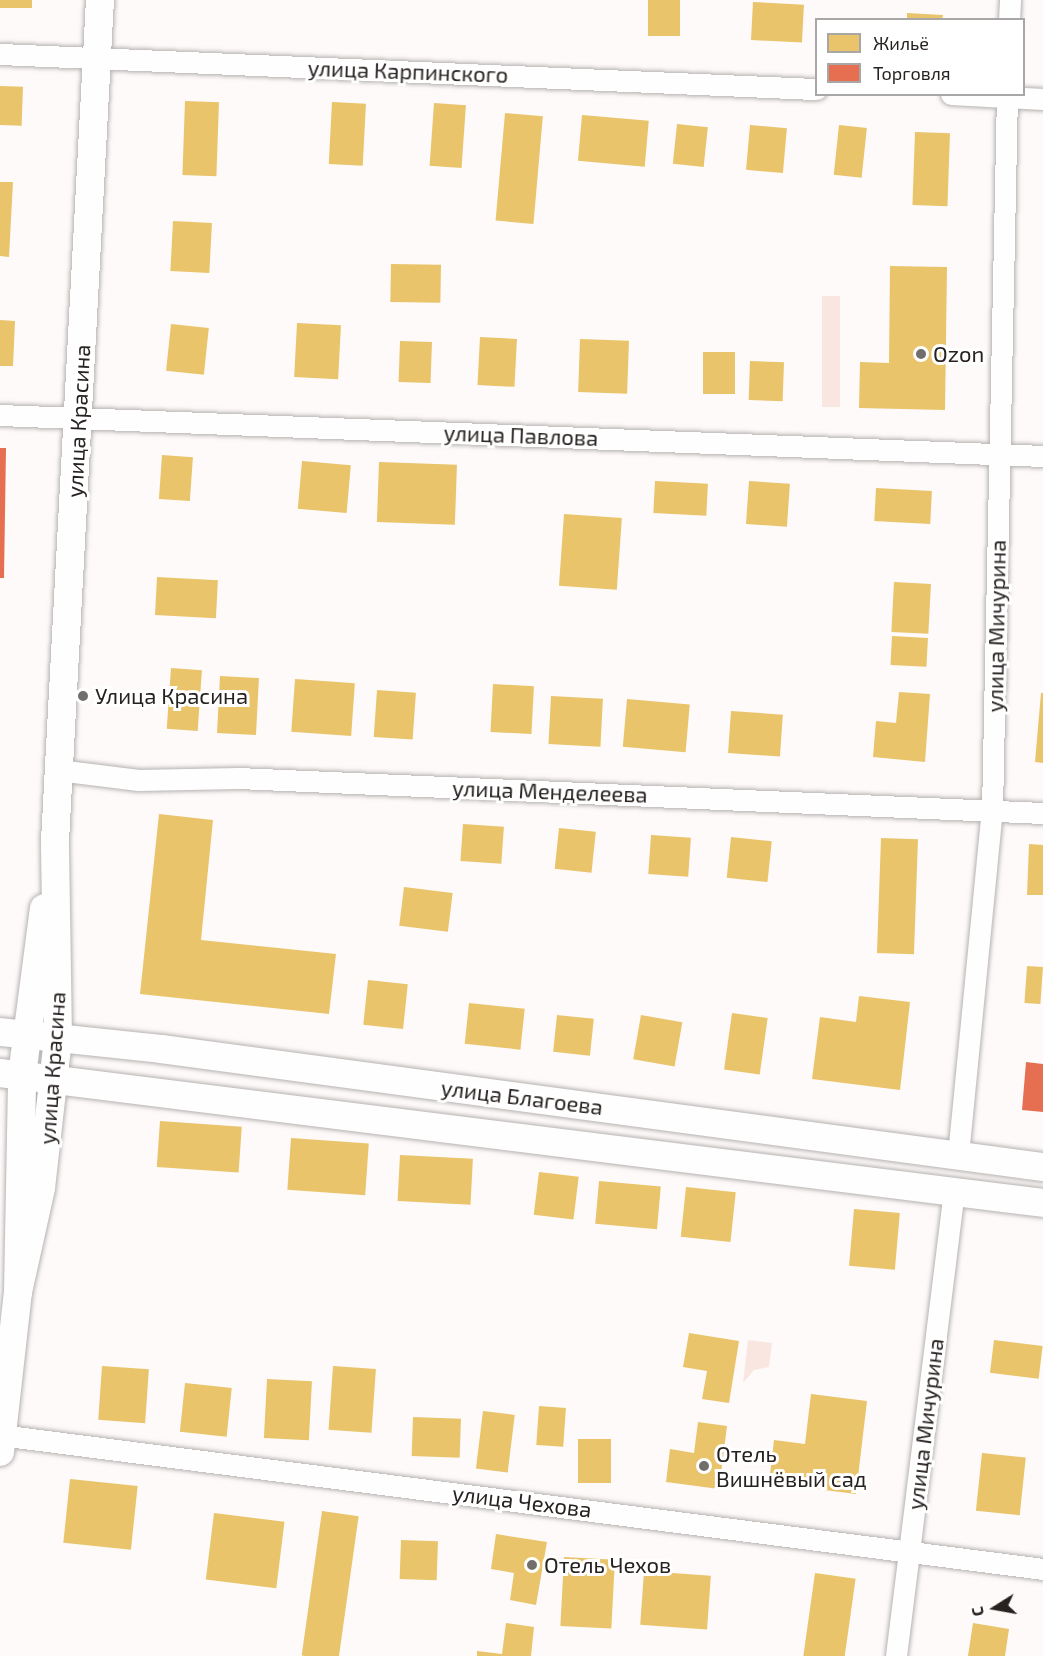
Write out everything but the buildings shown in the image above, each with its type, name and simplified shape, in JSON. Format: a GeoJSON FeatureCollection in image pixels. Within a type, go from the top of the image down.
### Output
{"type":"FeatureCollection","features":[{"type":"Feature","properties":{"kind":"main road","name":"улица Красина"},"geometry":{"type":"LineString","coordinates":[[1,1441],[18,1292],[41,1188],[58,1038],[55,842],[100,0]]}},
{"type":"Feature","properties":{"kind":"main road","name":"улица Красина"},"geometry":{"type":"LineString","coordinates":[[18,1292],[11,1074],[13,1034],[55,842]]}},
{"type":"Feature","properties":{"kind":"main road","name":"улица Благоева"},"geometry":{"type":"LineString","coordinates":[[13,1034],[1043,1167]]}},
{"type":"Feature","properties":{"kind":"main road","name":"улица Благоева"},"geometry":{"type":"LineString","coordinates":[[11,1074],[1043,1203]]}},
{"type":"Feature","properties":{"kind":"main road"},"geometry":{"type":"LineString","coordinates":[[914,1186],[944,1177],[958,1155]]}},
{"type":"Feature","properties":{"kind":"main road"},"geometry":{"type":"LineString","coordinates":[[954,1191],[961,1177],[995,1161]]}},
{"type":"Feature","properties":{"kind":"street"},"geometry":{"type":"LineString","coordinates":[[1009,18],[1010,0]]}},
{"type":"Feature","properties":{"kind":"street","name":"улица Карпинского"},"geometry":{"type":"LineString","coordinates":[[0,54],[815,89]]}},
{"type":"Feature","properties":{"kind":"street"},"geometry":{"type":"LineString","coordinates":[[1007,96],[1043,99]]}},
{"type":"Feature","properties":{"kind":"street","name":"улица Мичурина"},"geometry":{"type":"LineString","coordinates":[[958,1155],[992,810],[1007,96]]}},
{"type":"Feature","properties":{"kind":"street","name":"улица Павлова"},"geometry":{"type":"LineString","coordinates":[[0,415],[78,420],[1043,456]]}},
{"type":"Feature","properties":{"kind":"street","name":"улица Менделеева"},"geometry":{"type":"LineString","coordinates":[[58,770],[127,780],[238,778],[1043,813]]}},
{"type":"Feature","properties":{"kind":"street","name":"улица Мичурина"},"geometry":{"type":"LineString","coordinates":[[896,1656],[954,1191]]}},
{"type":"Feature","properties":{"kind":"street","name":"улица Чехова"},"geometry":{"type":"LineString","coordinates":[[1,1441],[1043,1569]]}},
{"type":"Feature","properties":{"kind":"shaded area"},"geometry":{"type":"Polygon","coordinates":[[[822,296],[840,296],[840,407],[822,407],[822,296]]]}},
{"type":"Feature","properties":{"kind":"shaded area"},"geometry":{"type":"Polygon","coordinates":[[[748,1340],[772,1343],[769,1367],[754,1370],[743,1383],[748,1340]]]}},
{"type":"Feature","properties":{"kind":"place","name":"Ozon"},"geometry":{"type":"Point","coordinates":[921,354]}},
{"type":"Feature","properties":{"kind":"place","name":"Улица Красина"},"geometry":{"type":"Point","coordinates":[83,696]}},
{"type":"Feature","properties":{"kind":"place","name":"Отель Вишнёвый сад"},"geometry":{"type":"Point","coordinates":[704,1466]}},
{"type":"Feature","properties":{"kind":"place","name":"Отель Чехов"},"geometry":{"type":"Point","coordinates":[532,1565]}}]}
